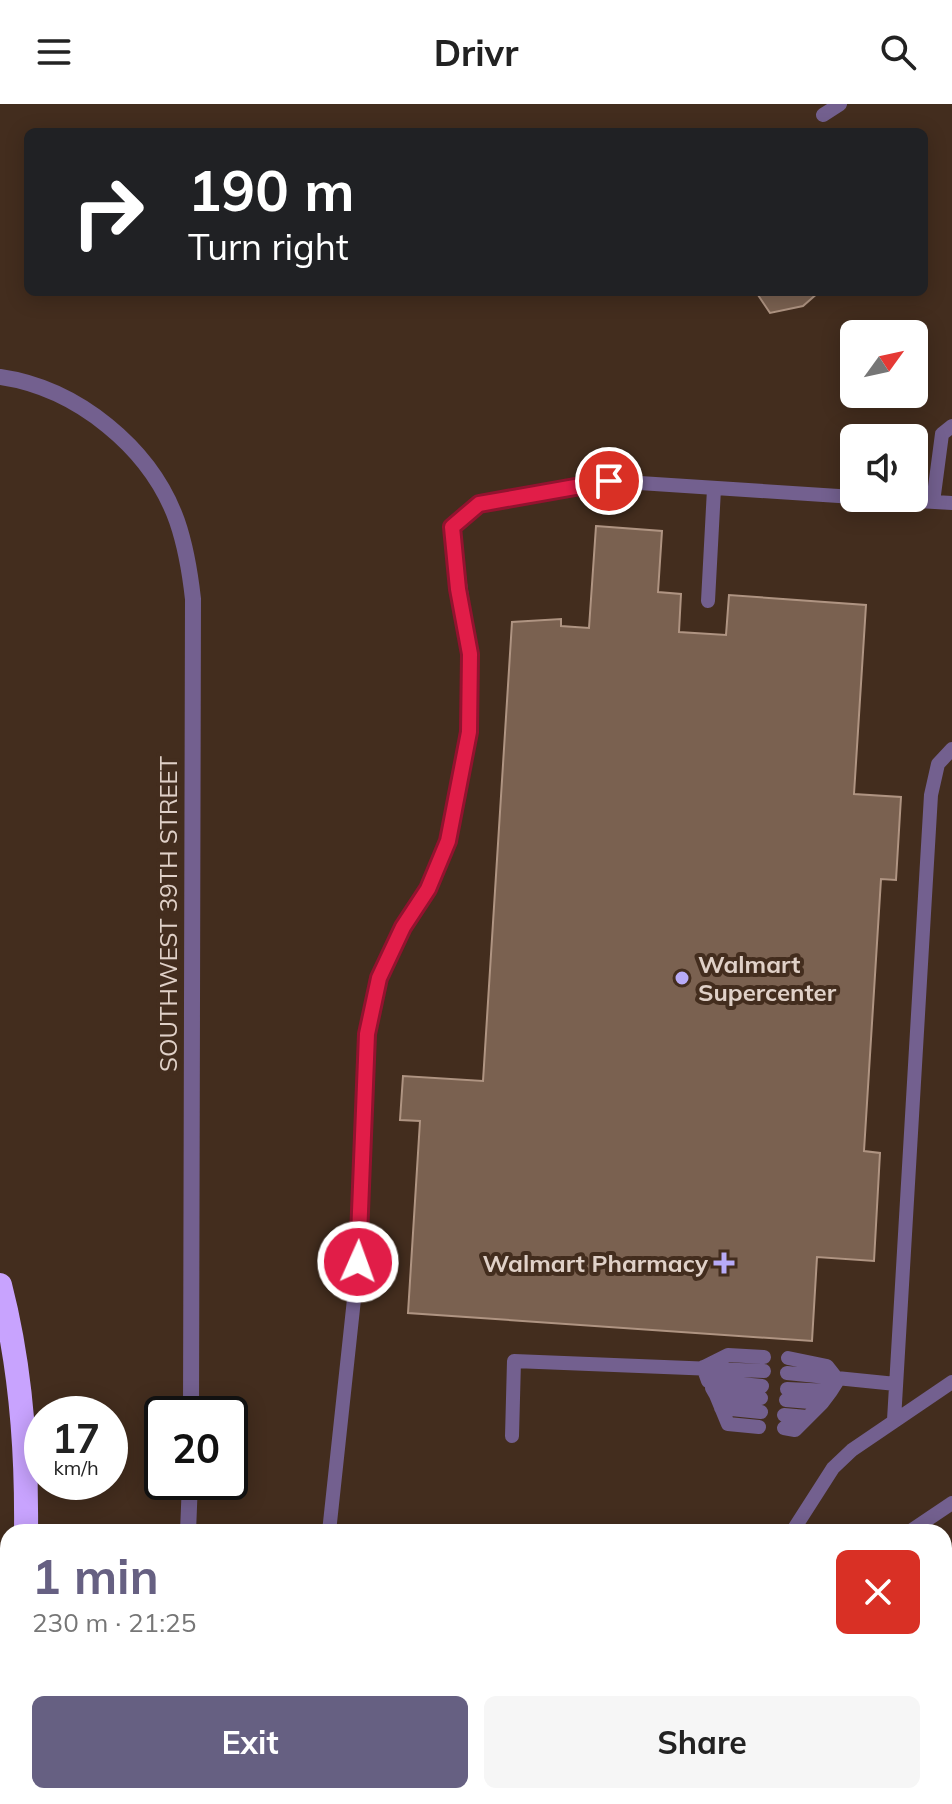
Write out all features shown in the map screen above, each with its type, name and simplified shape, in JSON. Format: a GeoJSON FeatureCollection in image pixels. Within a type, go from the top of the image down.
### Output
{"type":"FeatureCollection","features":[{"type":"Feature","properties":{"kind":"highway"},"geometry":{"type":"LineString","coordinates":[[0,1285],[15,1350],[23,1416],[26,1524]]}},
{"type":"Feature","properties":{"kind":"street","name":"SOUTHWEST 39TH STREET"},"geometry":{"type":"LineString","coordinates":[[0,377],[49,391],[85,409],[118,434],[146,465],[177,519],[188,558],[193,599],[191,1396]]}},
{"type":"Feature","properties":{"kind":"street"},"geometry":{"type":"LineString","coordinates":[[188,1524],[189,1500]]}},
{"type":"Feature","properties":{"kind":"lane"},"geometry":{"type":"LineString","coordinates":[[823,115],[840,104]]}},
{"type":"Feature","properties":{"kind":"lane"},"geometry":{"type":"LineString","coordinates":[[933,502],[942,434],[952,426]]}},
{"type":"Feature","properties":{"kind":"lane"},"geometry":{"type":"LineString","coordinates":[[330,1524],[358,1262],[367,1034],[379,978],[403,927],[428,889],[448,841],[469,732],[470,654],[458,589],[452,527],[479,504],[609,481],[840,496]]}},
{"type":"Feature","properties":{"kind":"lane"},"geometry":{"type":"LineString","coordinates":[[708,601],[714,489]]}},
{"type":"Feature","properties":{"kind":"lane"},"geometry":{"type":"LineString","coordinates":[[928,502],[952,503]]}},
{"type":"Feature","properties":{"kind":"lane"},"geometry":{"type":"LineString","coordinates":[[894,1420],[931,795],[938,764],[952,749]]}},
{"type":"Feature","properties":{"kind":"lane"},"geometry":{"type":"LineString","coordinates":[[512,1436],[514,1361],[706,1374],[762,1392]]}},
{"type":"Feature","properties":{"kind":"lane"},"geometry":{"type":"LineString","coordinates":[[788,1366],[830,1391]]}},
{"type":"Feature","properties":{"kind":"lane"},"geometry":{"type":"LineString","coordinates":[[706,1374],[728,1424],[762,1392]]}},
{"type":"Feature","properties":{"kind":"lane"},"geometry":{"type":"LineString","coordinates":[[797,1524],[833,1468],[894,1420],[952,1382]]}},
{"type":"Feature","properties":{"kind":"lane"},"geometry":{"type":"LineString","coordinates":[[830,1391],[807,1417],[785,1408],[830,1391],[896,1384]]}},
{"type":"Feature","properties":{"kind":"lane"},"geometry":{"type":"LineString","coordinates":[[718,1402],[762,1392]]}},
{"type":"Feature","properties":{"kind":"lane"},"geometry":{"type":"LineString","coordinates":[[921,1524],[952,1503]]}},
{"type":"Feature","properties":{"kind":"building"},"geometry":{"type":"Polygon","coordinates":[[[759,296],[814,296],[803,306],[770,313],[759,296]]]}},
{"type":"Feature","properties":{"kind":"building","name":"Walmart Supercenter"},"geometry":{"type":"Polygon","coordinates":[[[596,526],[662,531],[658,592],[681,594],[679,632],[726,635],[729,595],[866,605],[854,794],[901,797],[896,880],[881,879],[864,1151],[880,1153],[874,1261],[817,1257],[812,1341],[408,1313],[420,1121],[400,1120],[403,1076],[483,1081],[512,622],[561,619],[561,626],[589,628],[596,526]]]}},
{"type":"Feature","properties":{"kind":"place","name":"Walmart Supercenter"},"geometry":{"type":"Point","coordinates":[682,978]}},
{"type":"Feature","properties":{"kind":"place","name":"Walmart Pharmacy"},"geometry":{"type":"Point","coordinates":[724,1263]}},
{"type":"Feature","properties":{"kind":"route"},"geometry":{"type":"LineString","coordinates":[[358,1262],[367,1034],[379,978],[403,927],[428,889],[448,841],[469,732],[470,654],[458,589],[452,527],[479,504],[609,481]]}}]}
